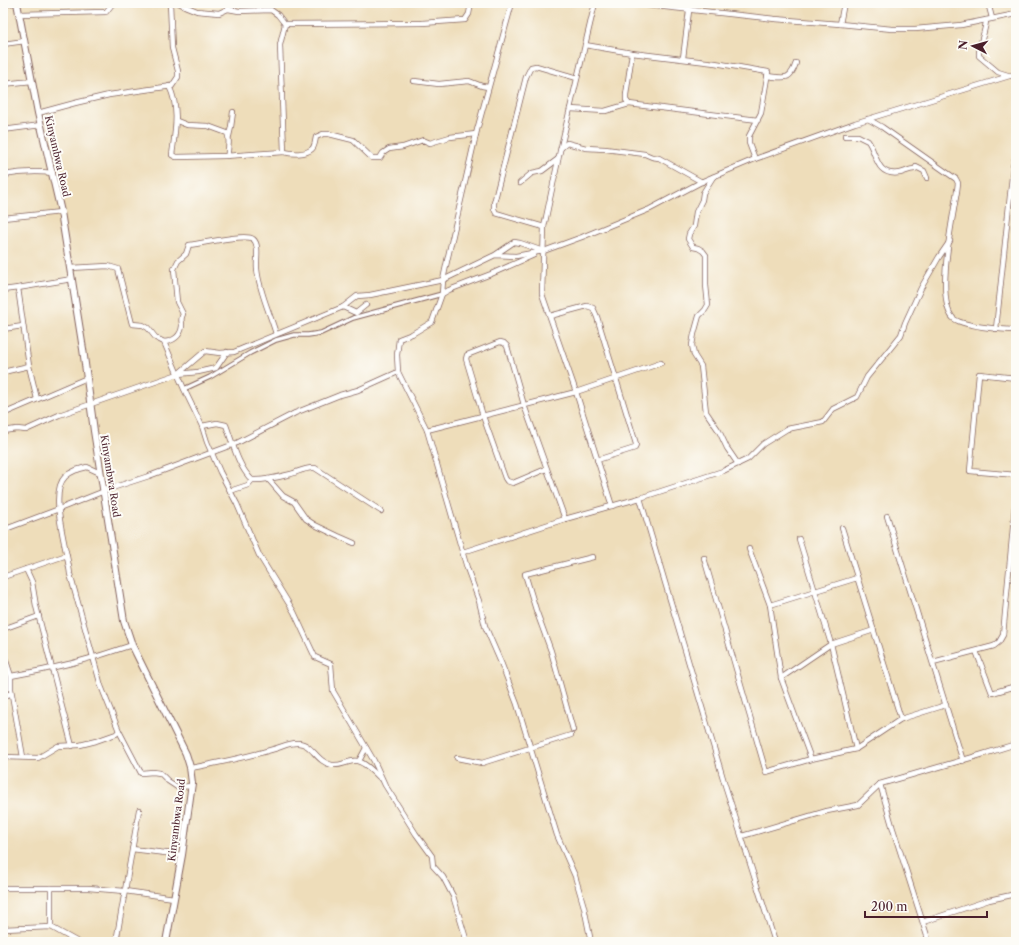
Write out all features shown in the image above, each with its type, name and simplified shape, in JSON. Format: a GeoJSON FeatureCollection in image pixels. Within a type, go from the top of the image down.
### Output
{"type":"FeatureCollection","features":[{"type":"Feature","properties":{"kind":"street"},"geometry":{"type":"LineString","coordinates":[[3,5],[13,3]]}},
{"type":"Feature","properties":{"kind":"street","name":"Kinyambwa Road"},"geometry":{"type":"LineString","coordinates":[[17,3],[38,113],[61,212],[100,473],[123,614],[132,645],[186,754],[190,768],[192,786],[182,855],[166,942]]}},
{"type":"Feature","properties":{"kind":"street"},"geometry":{"type":"LineString","coordinates":[[19,14],[106,12],[113,3]]}},
{"type":"Feature","properties":{"kind":"street"},"geometry":{"type":"LineString","coordinates":[[38,113],[109,95],[172,86],[178,77],[178,71],[172,48],[170,3]]}},
{"type":"Feature","properties":{"kind":"street"},"geometry":{"type":"LineString","coordinates":[[179,3],[197,11],[219,13],[228,9],[239,11],[270,10],[278,15],[285,24]]}},
{"type":"Feature","properties":{"kind":"street"},"geometry":{"type":"LineString","coordinates":[[285,24],[422,23],[465,20],[469,14],[471,3]]}},
{"type":"Feature","properties":{"kind":"street"},"geometry":{"type":"LineString","coordinates":[[512,3],[488,87],[458,207],[443,280],[442,294],[432,322],[412,334],[400,339],[397,355],[398,372],[427,430],[467,568],[479,601],[485,626],[514,698],[557,835],[575,876],[588,921],[591,942]]}},
{"type":"Feature","properties":{"kind":"street"},"geometry":{"type":"LineString","coordinates":[[595,3],[558,159],[544,227],[542,294],[576,392],[612,506]]}},
{"type":"Feature","properties":{"kind":"street"},"geometry":{"type":"LineString","coordinates":[[636,3],[775,20],[892,29],[915,29],[961,25],[1016,14]]}},
{"type":"Feature","properties":{"kind":"street"},"geometry":{"type":"LineString","coordinates":[[683,58],[690,3]]}},
{"type":"Feature","properties":{"kind":"street"},"geometry":{"type":"LineString","coordinates":[[840,24],[844,3]]}},
{"type":"Feature","properties":{"kind":"street"},"geometry":{"type":"LineString","coordinates":[[988,3],[992,18]]}},
{"type":"Feature","properties":{"kind":"street"},"geometry":{"type":"LineString","coordinates":[[986,20],[979,56],[998,72],[1011,76]]}},
{"type":"Feature","properties":{"kind":"street"},"geometry":{"type":"LineString","coordinates":[[284,152],[280,45],[285,24]]}},
{"type":"Feature","properties":{"kind":"street"},"geometry":{"type":"LineString","coordinates":[[3,44],[24,41]]}},
{"type":"Feature","properties":{"kind":"street"},"geometry":{"type":"LineString","coordinates":[[585,45],[632,53],[683,58],[768,72],[762,108],[758,120],[748,138],[755,159]]}},
{"type":"Feature","properties":{"kind":"street"},"geometry":{"type":"LineString","coordinates":[[629,104],[626,100],[626,95],[632,53]]}},
{"type":"Feature","properties":{"kind":"street"},"geometry":{"type":"LineString","coordinates":[[767,76],[782,77],[790,75],[793,72],[796,63]]}},
{"type":"Feature","properties":{"kind":"street"},"geometry":{"type":"LineString","coordinates":[[544,227],[496,213],[494,203],[526,77],[531,67],[536,66],[578,78]]}},
{"type":"Feature","properties":{"kind":"street"},"geometry":{"type":"LineString","coordinates":[[184,389],[205,380],[250,353],[276,340],[294,335],[321,333],[353,318],[442,294],[543,251],[582,237],[650,209],[702,182],[755,159],[868,119],[1016,74]]}},
{"type":"Feature","properties":{"kind":"street"},"geometry":{"type":"LineString","coordinates":[[3,84],[32,81]]}},
{"type":"Feature","properties":{"kind":"street"},"geometry":{"type":"LineString","coordinates":[[414,81],[439,84],[469,81],[488,87]]}},
{"type":"Feature","properties":{"kind":"street"},"geometry":{"type":"LineString","coordinates":[[169,86],[174,96],[177,121],[172,155],[176,157],[228,156],[284,152],[294,155],[311,150],[316,137],[323,134],[329,134],[353,140],[372,158],[380,158],[389,149],[403,148],[423,140],[430,143],[450,137],[476,134]]}},
{"type":"Feature","properties":{"kind":"street"},"geometry":{"type":"LineString","coordinates":[[570,109],[605,111],[629,104],[758,120]]}},
{"type":"Feature","properties":{"kind":"street"},"geometry":{"type":"LineString","coordinates":[[228,156],[227,150],[233,112]]}},
{"type":"Feature","properties":{"kind":"street"},"geometry":{"type":"LineString","coordinates":[[868,119],[882,127],[956,179],[958,183],[945,279],[946,299],[953,317],[959,321],[996,329],[1016,330]]}},
{"type":"Feature","properties":{"kind":"street"},"geometry":{"type":"LineString","coordinates":[[177,121],[187,125],[208,126],[227,133],[229,136]]}},
{"type":"Feature","properties":{"kind":"street"},"geometry":{"type":"LineString","coordinates":[[3,130],[41,124]]}},
{"type":"Feature","properties":{"kind":"street"},"geometry":{"type":"LineString","coordinates":[[845,136],[858,136],[868,141],[877,164],[888,172],[897,174],[916,167],[924,171],[928,178]]}},
{"type":"Feature","properties":{"kind":"street"},"geometry":{"type":"LineString","coordinates":[[560,151],[562,146],[568,143],[595,149],[645,154],[664,159],[702,182]]}},
{"type":"Feature","properties":{"kind":"street"},"geometry":{"type":"LineString","coordinates":[[996,329],[1013,167],[1016,154]]}},
{"type":"Feature","properties":{"kind":"street"},"geometry":{"type":"LineString","coordinates":[[520,183],[532,173],[542,171],[558,159]]}},
{"type":"Feature","properties":{"kind":"street"},"geometry":{"type":"LineString","coordinates":[[3,175],[35,171],[53,173]]}},
{"type":"Feature","properties":{"kind":"street"},"geometry":{"type":"LineString","coordinates":[[713,177],[703,193],[702,200],[696,212],[694,226],[688,239],[693,247],[703,251],[706,255],[708,305],[699,316],[692,345],[694,355],[700,366],[706,412],[738,464]]}},
{"type":"Feature","properties":{"kind":"street"},"geometry":{"type":"LineString","coordinates":[[3,218],[61,212]]}},
{"type":"Feature","properties":{"kind":"street"},"geometry":{"type":"LineString","coordinates":[[70,268],[108,266],[118,268],[132,324],[143,325],[148,328],[156,338],[164,342],[169,342],[179,335],[182,326],[180,320],[183,314],[177,302],[174,270],[178,261],[186,254],[189,246],[239,237],[253,238],[257,244],[256,261],[258,277],[276,334]]}},
{"type":"Feature","properties":{"kind":"street"},"geometry":{"type":"LineString","coordinates":[[178,374],[205,351],[234,352],[342,306],[357,296],[370,295],[443,280],[495,255],[514,242],[543,251]]}},
{"type":"Feature","properties":{"kind":"street"},"geometry":{"type":"LineString","coordinates":[[463,552],[723,471],[748,459],[763,444],[787,428],[823,422],[833,409],[857,396],[866,377],[902,335],[905,323],[921,288],[939,257],[950,242]]}},
{"type":"Feature","properties":{"kind":"street"},"geometry":{"type":"LineString","coordinates":[[495,255],[516,256],[543,251]]}},
{"type":"Feature","properties":{"kind":"street"},"geometry":{"type":"LineString","coordinates":[[3,290],[72,279]]}},
{"type":"Feature","properties":{"kind":"street"},"geometry":{"type":"LineString","coordinates":[[18,288],[29,366],[37,399]]}},
{"type":"Feature","properties":{"kind":"street"},"geometry":{"type":"LineString","coordinates":[[342,306],[356,313],[366,305]]}},
{"type":"Feature","properties":{"kind":"street"},"geometry":{"type":"LineString","coordinates":[[550,316],[581,307],[587,306],[593,308],[616,378],[636,444],[635,448],[597,460]]}},
{"type":"Feature","properties":{"kind":"street"},"geometry":{"type":"LineString","coordinates":[[3,329],[23,326]]}},
{"type":"Feature","properties":{"kind":"street"},"geometry":{"type":"LineString","coordinates":[[164,342],[202,426],[220,472],[259,556],[294,612],[315,657],[331,664],[333,691],[384,782],[416,834],[432,856],[433,866],[443,877],[453,896],[467,942]]}},
{"type":"Feature","properties":{"kind":"street"},"geometry":{"type":"LineString","coordinates":[[546,469],[513,484],[507,482],[483,416],[466,359],[467,355],[500,342],[504,343],[509,351],[524,405],[565,519]]}},
{"type":"Feature","properties":{"kind":"street"},"geometry":{"type":"LineString","coordinates":[[3,431],[17,429],[26,430],[90,404],[178,374],[216,368],[227,352]]}},
{"type":"Feature","properties":{"kind":"street"},"geometry":{"type":"LineString","coordinates":[[427,430],[576,392],[661,364]]}},
{"type":"Feature","properties":{"kind":"street"},"geometry":{"type":"LineString","coordinates":[[3,372],[29,366]]}},
{"type":"Feature","properties":{"kind":"street"},"geometry":{"type":"LineString","coordinates":[[3,530],[233,444],[295,413],[340,395],[358,390],[398,372]]}},
{"type":"Feature","properties":{"kind":"street"},"geometry":{"type":"LineString","coordinates":[[1016,378],[979,374],[970,471],[1016,476]]}},
{"type":"Feature","properties":{"kind":"street"},"geometry":{"type":"LineString","coordinates":[[3,414],[87,378]]}},
{"type":"Feature","properties":{"kind":"street"},"geometry":{"type":"LineString","coordinates":[[202,426],[217,423],[226,425],[239,461],[246,474],[252,480]]}},
{"type":"Feature","properties":{"kind":"street"},"geometry":{"type":"LineString","coordinates":[[100,473],[87,467],[78,469],[63,478],[58,492],[58,510],[70,574],[101,686],[119,731],[141,773],[160,773],[177,787],[192,786]]}},
{"type":"Feature","properties":{"kind":"street"},"geometry":{"type":"LineString","coordinates":[[230,491],[248,485],[252,480],[268,479],[290,474],[308,467],[315,468],[381,511]]}},
{"type":"Feature","properties":{"kind":"street"},"geometry":{"type":"LineString","coordinates":[[268,479],[283,496],[294,502],[306,519],[354,543]]}},
{"type":"Feature","properties":{"kind":"street"},"geometry":{"type":"LineString","coordinates":[[933,662],[994,646],[999,642],[1003,635],[1016,495]]}},
{"type":"Feature","properties":{"kind":"street"},"geometry":{"type":"LineString","coordinates":[[640,498],[725,785],[775,942]]}},
{"type":"Feature","properties":{"kind":"street"},"geometry":{"type":"LineString","coordinates":[[887,516],[963,760]]}},
{"type":"Feature","properties":{"kind":"street"},"geometry":{"type":"LineString","coordinates":[[842,528],[901,719]]}},
{"type":"Feature","properties":{"kind":"street"},"geometry":{"type":"LineString","coordinates":[[799,539],[831,644],[856,749]]}},
{"type":"Feature","properties":{"kind":"street"},"geometry":{"type":"LineString","coordinates":[[749,549],[770,605],[781,678],[811,759]]}},
{"type":"Feature","properties":{"kind":"street"},"geometry":{"type":"LineString","coordinates":[[3,577],[67,555]]}},
{"type":"Feature","properties":{"kind":"street"},"geometry":{"type":"LineString","coordinates":[[458,758],[482,763],[572,733],[551,651],[525,574],[593,558]]}},
{"type":"Feature","properties":{"kind":"street"},"geometry":{"type":"LineString","coordinates":[[704,558],[766,772],[811,759],[856,749],[901,719],[946,705]]}},
{"type":"Feature","properties":{"kind":"street"},"geometry":{"type":"LineString","coordinates":[[26,569],[32,582],[39,616],[72,746]]}},
{"type":"Feature","properties":{"kind":"street"},"geometry":{"type":"LineString","coordinates":[[770,605],[858,578]]}},
{"type":"Feature","properties":{"kind":"street"},"geometry":{"type":"LineString","coordinates":[[3,629],[39,616]]}},
{"type":"Feature","properties":{"kind":"street"},"geometry":{"type":"LineString","coordinates":[[781,678],[831,644],[874,630]]}},
{"type":"Feature","properties":{"kind":"street"},"geometry":{"type":"LineString","coordinates":[[12,676],[52,669],[94,658],[132,645]]}},
{"type":"Feature","properties":{"kind":"street"},"geometry":{"type":"LineString","coordinates":[[976,651],[992,693],[1016,686]]}},
{"type":"Feature","properties":{"kind":"street"},"geometry":{"type":"LineString","coordinates":[[3,652],[12,676],[11,689],[23,757]]}},
{"type":"Feature","properties":{"kind":"street"},"geometry":{"type":"LineString","coordinates":[[3,696],[10,694]]}},
{"type":"Feature","properties":{"kind":"street"},"geometry":{"type":"LineString","coordinates":[[3,757],[38,758],[58,746],[72,746],[96,741],[116,734],[119,731]]}},
{"type":"Feature","properties":{"kind":"street"},"geometry":{"type":"LineString","coordinates":[[190,768],[275,749],[298,742],[307,745],[324,763],[333,765],[344,764],[353,760],[359,761],[374,772],[384,782]]}},
{"type":"Feature","properties":{"kind":"street"},"geometry":{"type":"LineString","coordinates":[[742,836],[858,805],[880,784],[1016,744]]}},
{"type":"Feature","properties":{"kind":"street"},"geometry":{"type":"LineString","coordinates":[[359,761],[366,748]]}},
{"type":"Feature","properties":{"kind":"street"},"geometry":{"type":"LineString","coordinates":[[880,784],[929,942]]}},
{"type":"Feature","properties":{"kind":"street"},"geometry":{"type":"LineString","coordinates":[[116,942],[139,810]]}},
{"type":"Feature","properties":{"kind":"street"},"geometry":{"type":"LineString","coordinates":[[132,849],[182,855]]}},
{"type":"Feature","properties":{"kind":"street"},"geometry":{"type":"LineString","coordinates":[[3,888],[88,888],[126,891],[174,898]]}},
{"type":"Feature","properties":{"kind":"street"},"geometry":{"type":"LineString","coordinates":[[51,888],[51,927]]}},
{"type":"Feature","properties":{"kind":"street"},"geometry":{"type":"LineString","coordinates":[[923,922],[989,900],[1016,894]]}},
{"type":"Feature","properties":{"kind":"street"},"geometry":{"type":"LineString","coordinates":[[3,929],[51,927],[78,942]]}},
{"type":"Feature","properties":{"kind":"street"},"geometry":{"type":"LineString","coordinates":[[65,942],[68,936]]}}]}
